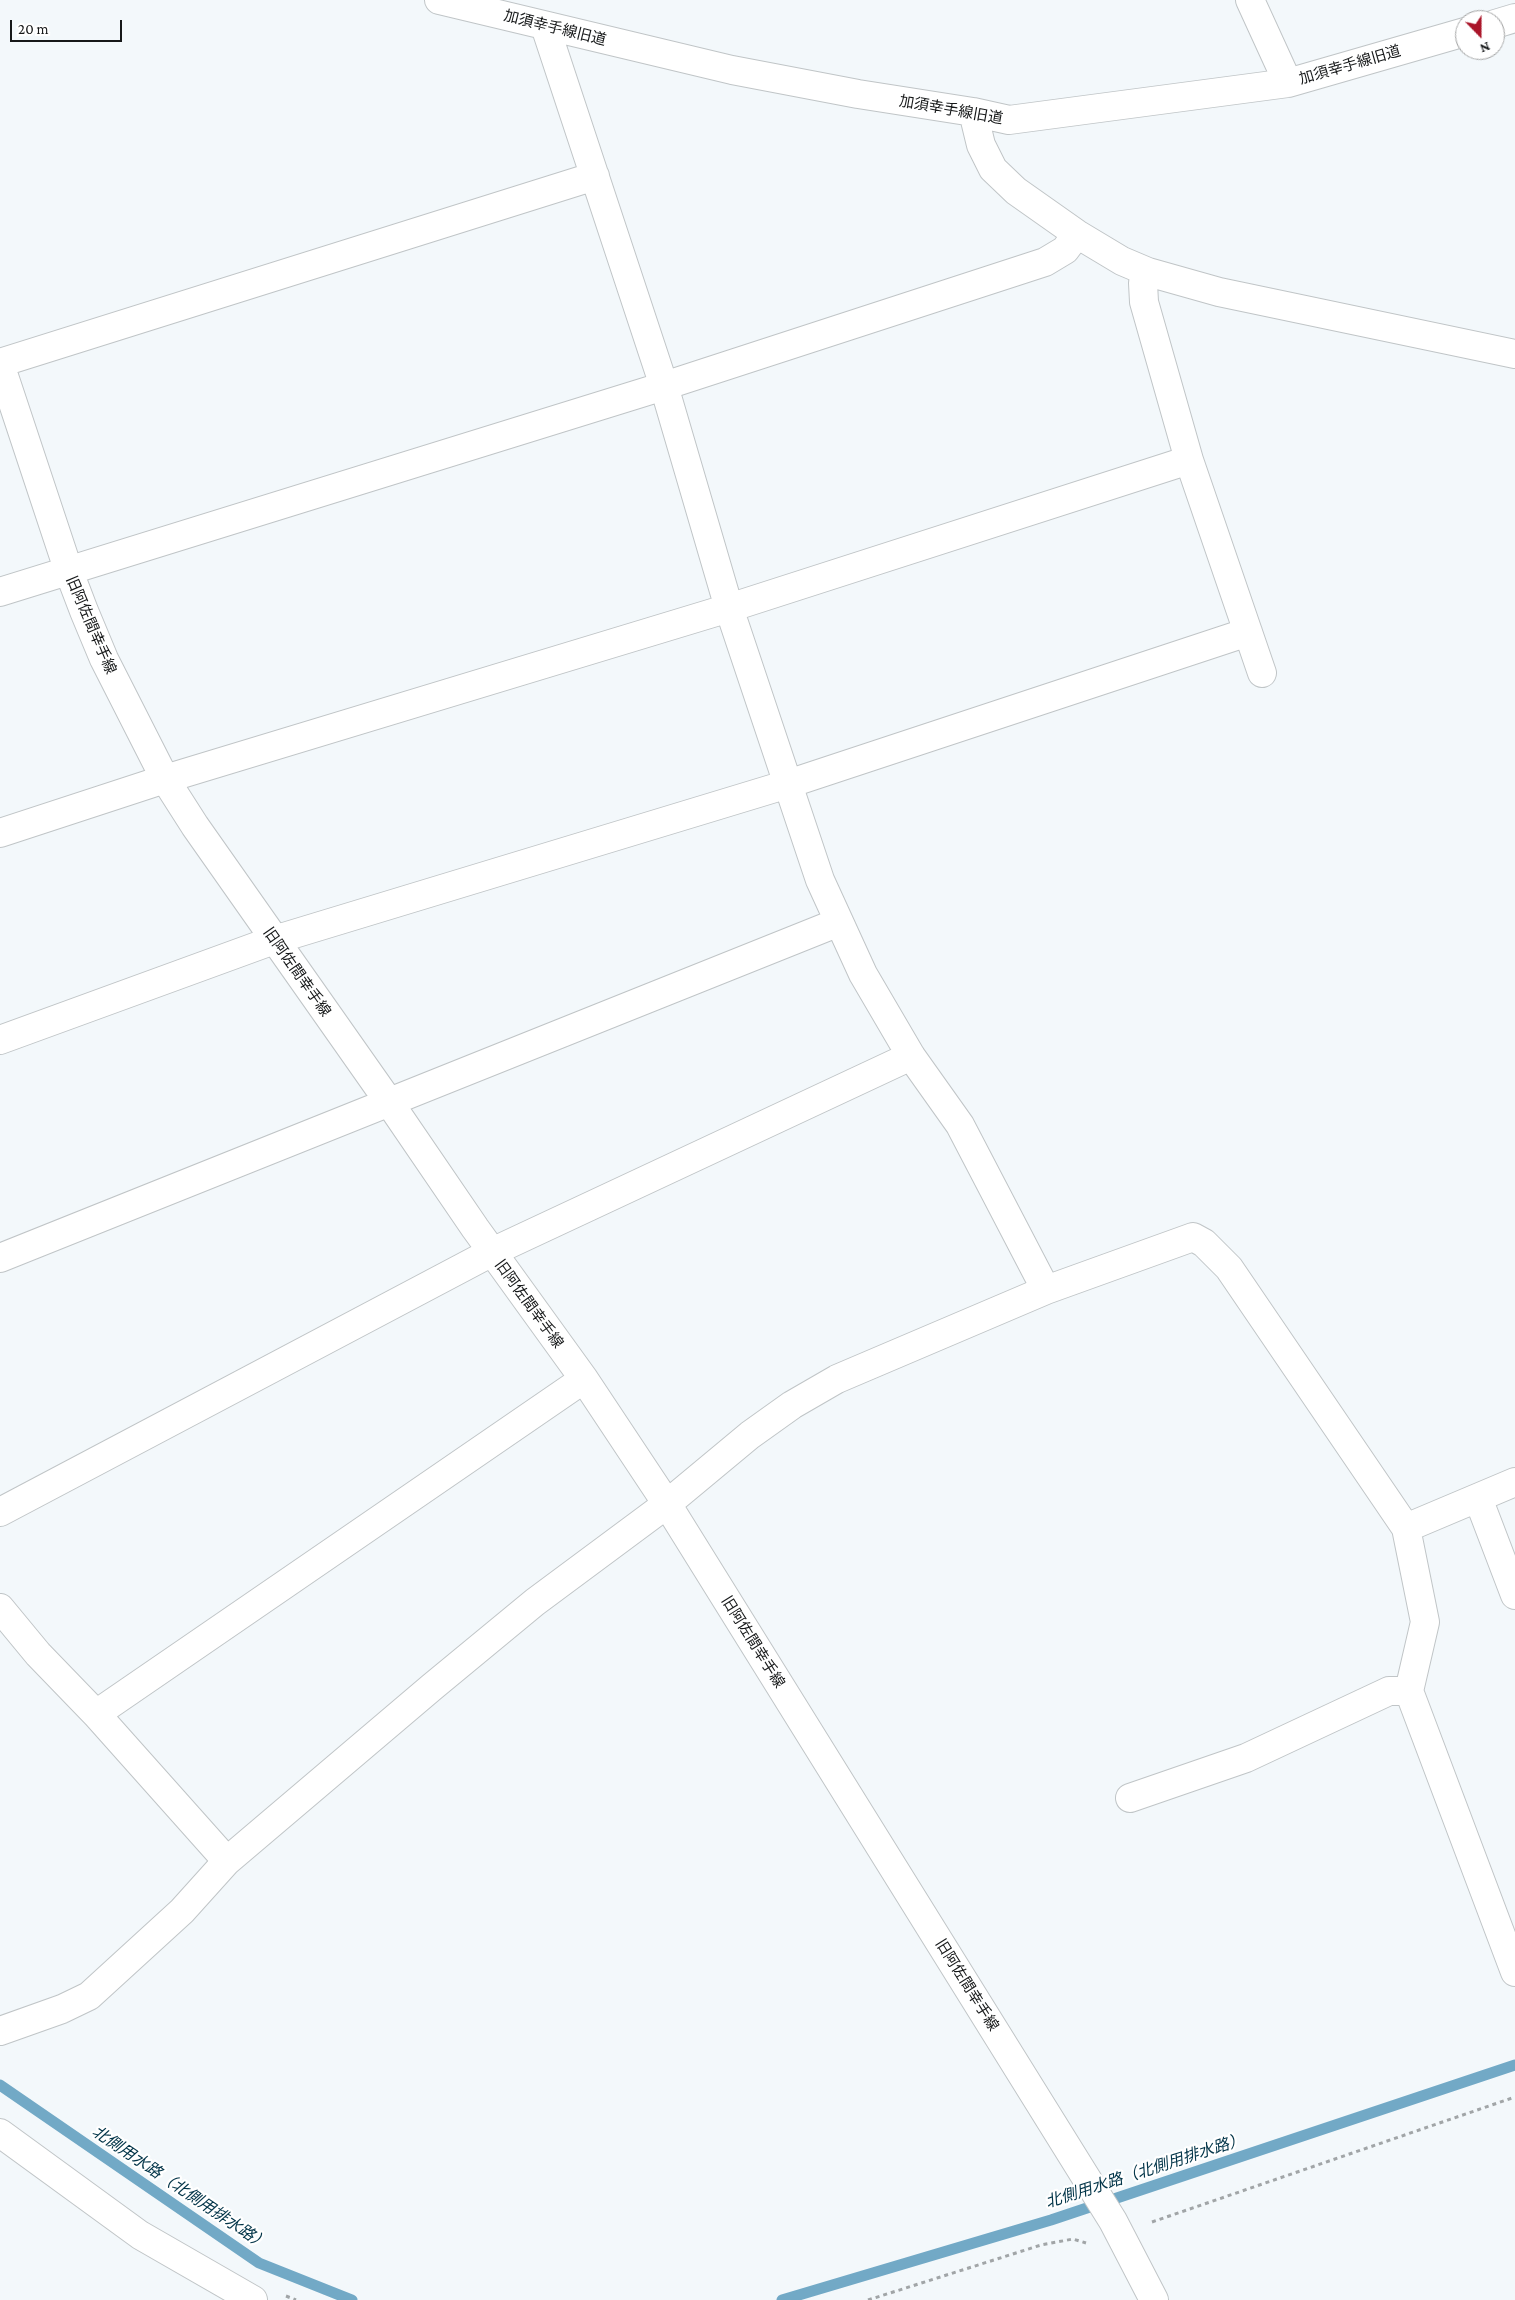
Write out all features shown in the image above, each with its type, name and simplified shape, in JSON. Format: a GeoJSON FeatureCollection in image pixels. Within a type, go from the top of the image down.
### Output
{"type":"FeatureCollection","features":[{"type":"Feature","properties":{"kind":"street","name":"加須幸手線旧道"},"geometry":{"type":"LineString","coordinates":[[439,0],[732,70],[1010,120],[1288,83],[1455,35]]}},
{"type":"Feature","properties":{"kind":"street"},"geometry":{"type":"LineString","coordinates":[[1250,0],[1288,83]]}},
{"type":"Feature","properties":{"kind":"street"},"geometry":{"type":"LineString","coordinates":[[545,26],[664,386],[729,608],[820,880],[862,974],[911,1056],[960,1125],[1046,1290]]}},
{"type":"Feature","properties":{"kind":"street"},"geometry":{"type":"LineString","coordinates":[[973,112],[981,146],[993,169],[1016,191],[1077,234],[1122,260],[1148,272],[1219,292],[1515,354]]}},
{"type":"Feature","properties":{"kind":"street"},"geometry":{"type":"LineString","coordinates":[[0,363],[594,176]]}},
{"type":"Feature","properties":{"kind":"street"},"geometry":{"type":"LineString","coordinates":[[0,592],[664,386],[1045,262],[1065,250],[1077,234]]}},
{"type":"Feature","properties":{"kind":"street"},"geometry":{"type":"LineString","coordinates":[[1148,272],[1143,283],[1144,302],[1189,460],[1262,673]]}},
{"type":"Feature","properties":{"kind":"street","name":"旧阿佐間幸手線"},"geometry":{"type":"LineString","coordinates":[[0,363],[68,570],[104,659],[165,779],[274,940],[492,1252],[584,1379],[667,1504],[1116,2227],[1154,2300]]}},
{"type":"Feature","properties":{"kind":"street"},"geometry":{"type":"LineString","coordinates":[[0,833],[165,779],[729,608],[1189,460]]}},
{"type":"Feature","properties":{"kind":"street"},"geometry":{"type":"LineString","coordinates":[[0,1040],[274,940],[788,784],[1248,632]]}},
{"type":"Feature","properties":{"kind":"street"},"geometry":{"type":"LineString","coordinates":[[0,1258],[839,922]]}},
{"type":"Feature","properties":{"kind":"street"},"geometry":{"type":"LineString","coordinates":[[0,1512],[492,1252],[911,1056]]}},
{"type":"Feature","properties":{"kind":"street"},"geometry":{"type":"LineString","coordinates":[[0,2031],[62,2009],[89,1996],[182,1911],[227,1861],[535,1602],[667,1504],[750,1435],[792,1405],[845,1376],[1046,1290],[1193,1237],[1204,1243],[1229,1268],[1406,1528],[1425,1622],[1409,1691],[1515,1972]]}},
{"type":"Feature","properties":{"kind":"street"},"geometry":{"type":"LineString","coordinates":[[96,1714],[584,1379]]}},
{"type":"Feature","properties":{"kind":"street"},"geometry":{"type":"LineString","coordinates":[[1406,1528],[1515,1482]]}},
{"type":"Feature","properties":{"kind":"street"},"geometry":{"type":"LineString","coordinates":[[1478,1498],[1515,1595]]}},
{"type":"Feature","properties":{"kind":"street"},"geometry":{"type":"LineString","coordinates":[[0,1608],[38,1654],[96,1714],[227,1861]]}},
{"type":"Feature","properties":{"kind":"street"},"geometry":{"type":"LineString","coordinates":[[1130,1798],[1246,1758],[1389,1690],[1409,1691]]}},
{"type":"Feature","properties":{"kind":"street"},"geometry":{"type":"LineString","coordinates":[[0,2133],[140,2235],[253,2300]]}},
{"type":"Feature","properties":{"kind":"path"},"geometry":{"type":"LineString","coordinates":[[868,2300],[1041,2245],[1073,2239],[1085,2243],[1116,2227],[1515,2097]]}},
{"type":"Feature","properties":{"kind":"waterway","name":"北側用水路（北側用排水路）"},"geometry":{"type":"LineString","coordinates":[[782,2300],[1051,2220],[1515,2065]]}},
{"type":"Feature","properties":{"kind":"waterway","name":"北側用水路（北側用排水路）"},"geometry":{"type":"LineString","coordinates":[[0,2085],[259,2263],[352,2300]]}}]}
